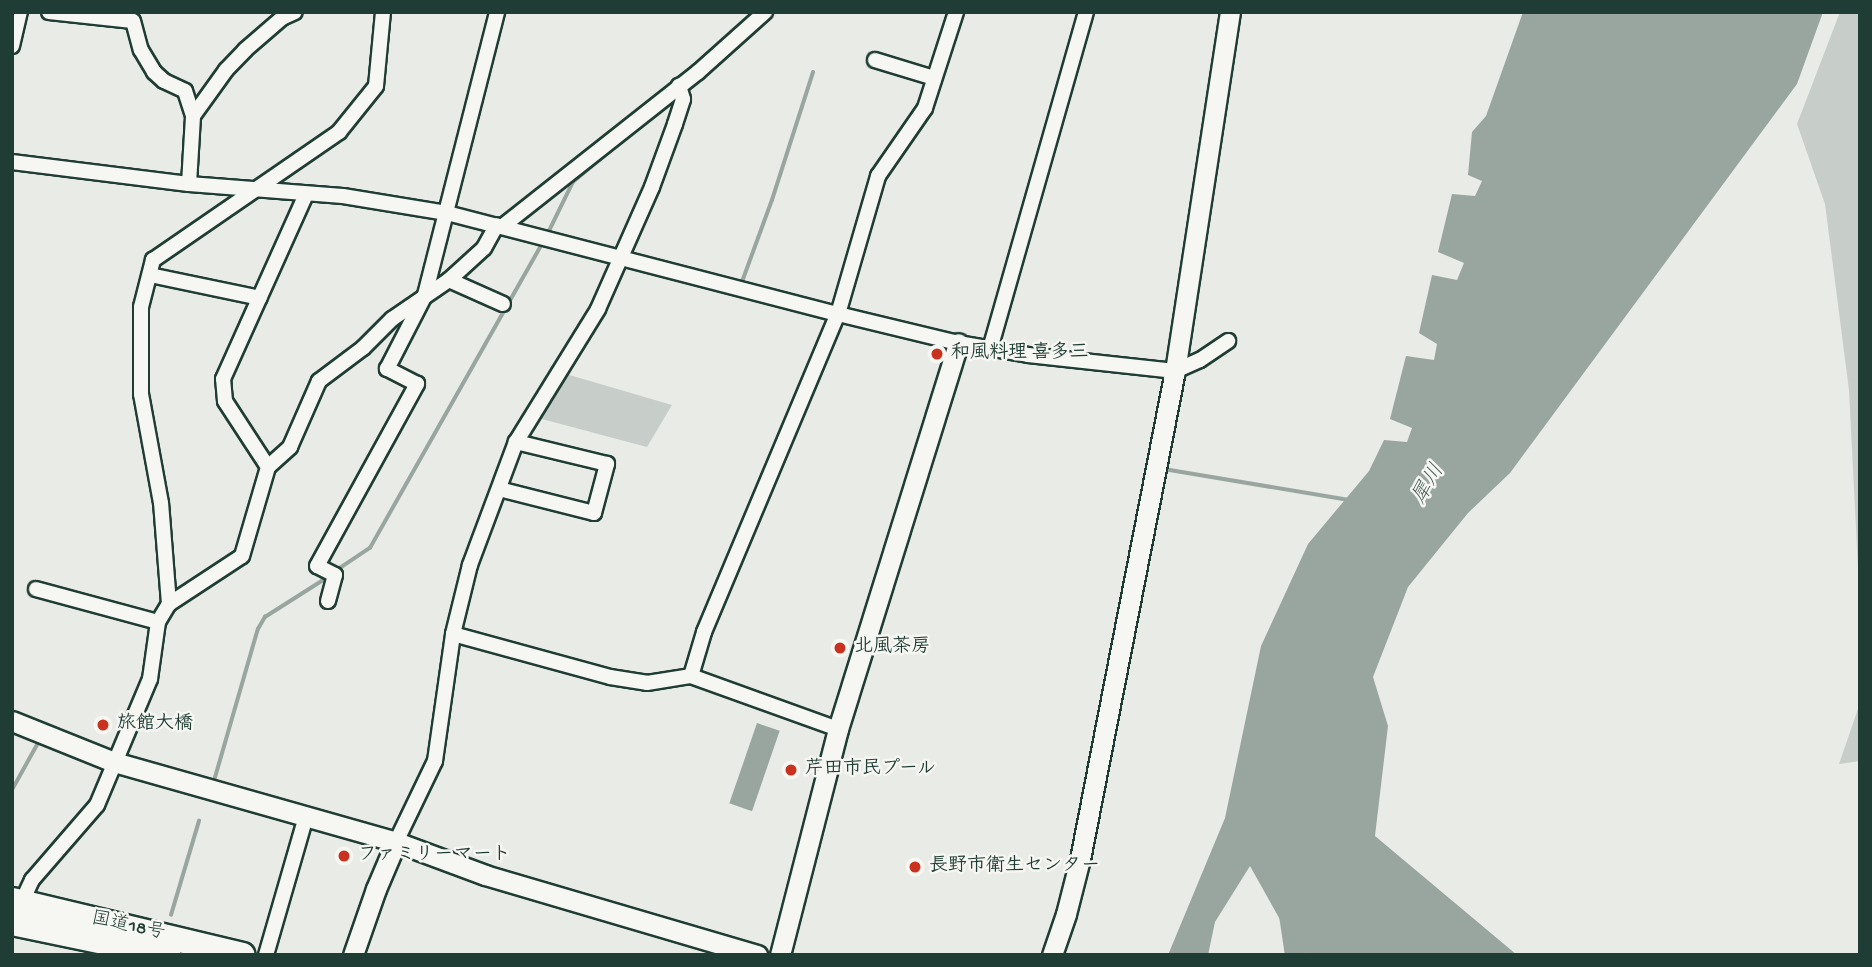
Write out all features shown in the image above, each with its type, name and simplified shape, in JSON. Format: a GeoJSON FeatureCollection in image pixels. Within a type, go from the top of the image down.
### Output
{"type":"FeatureCollection","features":[{"type":"Feature","properties":{"kind":"highway","name":"国道18号"},"geometry":{"type":"LineString","coordinates":[[16,899],[146,939],[243,955]]}},
{"type":"Feature","properties":{"kind":"highway"},"geometry":{"type":"LineString","coordinates":[[12,923],[130,948],[146,939]]}},
{"type":"Feature","properties":{"kind":"highway","name":"国道18号"},"geometry":{"type":"LineString","coordinates":[[146,939],[167,955]]}},
{"type":"Feature","properties":{"kind":"street"},"geometry":{"type":"LineString","coordinates":[[12,46],[20,12]]}},
{"type":"Feature","properties":{"kind":"street"},"geometry":{"type":"LineString","coordinates":[[49,12],[133,21],[141,50],[154,72],[164,82],[185,91],[192,116],[189,184]]}},
{"type":"Feature","properties":{"kind":"street"},"geometry":{"type":"LineString","coordinates":[[192,116],[226,70],[282,18],[295,12]]}},
{"type":"Feature","properties":{"kind":"street"},"geometry":{"type":"LineString","coordinates":[[169,604],[161,503],[141,394],[141,307],[153,260],[339,132],[376,86],[383,12]]}},
{"type":"Feature","properties":{"kind":"street"},"geometry":{"type":"LineString","coordinates":[[328,601],[332,573],[317,566],[417,384],[387,369],[425,295],[497,12]]}},
{"type":"Feature","properties":{"kind":"street"},"geometry":{"type":"LineString","coordinates":[[16,899],[97,805],[150,679],[158,622],[169,604],[242,556],[268,467],[290,447],[319,381],[425,295],[449,280],[484,248],[500,225],[679,86],[765,12]]}},
{"type":"Feature","properties":{"kind":"street"},"geometry":{"type":"LineString","coordinates":[[990,349],[1086,12]]}},
{"type":"Feature","properties":{"kind":"street"},"geometry":{"type":"LineString","coordinates":[[1052,955],[1080,859],[1175,371],[1230,12]]}},
{"type":"Feature","properties":{"kind":"street"},"geometry":{"type":"LineString","coordinates":[[691,676],[704,632],[838,314],[878,176],[925,108],[953,13]]}},
{"type":"Feature","properties":{"kind":"street"},"geometry":{"type":"LineString","coordinates":[[874,60],[934,78]]}},
{"type":"Feature","properties":{"kind":"street"},"geometry":{"type":"LineString","coordinates":[[353,955],[396,842],[435,761],[453,634],[470,565],[516,442],[598,309],[675,124],[683,99],[679,86]]}},
{"type":"Feature","properties":{"kind":"street"},"geometry":{"type":"LineString","coordinates":[[12,162],[189,184],[378,201],[447,213],[838,314],[990,349],[1175,371],[1200,360],[1228,341]]}},
{"type":"Feature","properties":{"kind":"street"},"geometry":{"type":"LineString","coordinates":[[268,467],[225,401],[223,379],[306,194]]}},
{"type":"Feature","properties":{"kind":"street"},"geometry":{"type":"LineString","coordinates":[[150,275],[260,298]]}},
{"type":"Feature","properties":{"kind":"street"},"geometry":{"type":"LineString","coordinates":[[449,280],[503,304]]}},
{"type":"Feature","properties":{"kind":"street"},"geometry":{"type":"LineString","coordinates":[[780,955],[838,729],[958,343]]}},
{"type":"Feature","properties":{"kind":"street"},"geometry":{"type":"LineString","coordinates":[[499,489],[594,513],[607,464],[516,442]]}},
{"type":"Feature","properties":{"kind":"street"},"geometry":{"type":"LineString","coordinates":[[36,589],[158,622]]}},
{"type":"Feature","properties":{"kind":"street"},"geometry":{"type":"LineString","coordinates":[[453,634],[610,677],[647,683],[691,676],[838,729]]}},
{"type":"Feature","properties":{"kind":"street"},"geometry":{"type":"LineString","coordinates":[[12,721],[114,762],[396,842],[485,875],[757,955]]}},
{"type":"Feature","properties":{"kind":"street"},"geometry":{"type":"LineString","coordinates":[[266,955],[306,816]]}},
{"type":"Feature","properties":{"kind":"shaded area"},"geometry":{"type":"Polygon","coordinates":[[[1840,12],[1860,12],[1860,608],[1849,390],[1825,204],[1797,124],[1840,12]]]}},
{"type":"Feature","properties":{"kind":"shaded area"},"geometry":{"type":"Polygon","coordinates":[[[566,374],[672,405],[647,447],[538,418],[566,374]]]}},
{"type":"Feature","properties":{"kind":"shaded area"},"geometry":{"type":"Polygon","coordinates":[[[1860,703],[1860,761],[1839,764],[1860,703]]]}},
{"type":"Feature","properties":{"kind":"water"},"geometry":{"type":"Polygon","coordinates":[[[1523,12],[1823,12],[1797,84],[1510,473],[1468,513],[1408,587],[1373,677],[1388,726],[1375,836],[1517,955],[1306,955],[1302,942],[1287,932],[1250,866],[1215,922],[1208,955],[1168,955],[1225,818],[1261,646],[1308,544],[1369,471],[1384,440],[1407,442],[1412,428],[1390,419],[1406,356],[1434,360],[1437,344],[1419,333],[1432,275],[1457,280],[1464,263],[1438,252],[1452,194],[1475,196],[1482,181],[1468,175],[1472,132],[1486,116],[1523,12]]]}},
{"type":"Feature","properties":{"kind":"water"},"geometry":{"type":"Polygon","coordinates":[[[757,723],[780,731],[752,811],[729,803],[757,723]]]}},
{"type":"Feature","properties":{"kind":"waterway"},"geometry":{"type":"LineString","coordinates":[[739,281],[742,282],[772,200],[813,72]]}},
{"type":"Feature","properties":{"kind":"waterway"},"geometry":{"type":"LineString","coordinates":[[548,233],[573,182],[611,150]]}},
{"type":"Feature","properties":{"kind":"waterway"},"geometry":{"type":"LineString","coordinates":[[337,570],[370,548],[543,242]]}},
{"type":"Feature","properties":{"kind":"waterway"},"geometry":{"type":"LineString","coordinates":[[1164,469],[1350,500]]}},
{"type":"Feature","properties":{"kind":"waterway"},"geometry":{"type":"LineString","coordinates":[[214,781],[258,629],[265,617],[328,577]]}},
{"type":"Feature","properties":{"kind":"waterway"},"geometry":{"type":"LineString","coordinates":[[12,790],[38,743]]}},
{"type":"Feature","properties":{"kind":"waterway"},"geometry":{"type":"LineString","coordinates":[[171,915],[199,821]]}},
{"type":"Feature","properties":{"kind":"waterway","name":"犀川"},"geometry":{"type":"LineString","coordinates":[[1288,908],[1295,955]]}},
{"type":"Feature","properties":{"kind":"place","name":"和風料理 喜多三"},"geometry":{"type":"Point","coordinates":[937,354]}},
{"type":"Feature","properties":{"kind":"place","name":"北風茶房"},"geometry":{"type":"Point","coordinates":[840,648]}},
{"type":"Feature","properties":{"kind":"place","name":"旅館大橋"},"geometry":{"type":"Point","coordinates":[103,725]}},
{"type":"Feature","properties":{"kind":"place","name":"芹田市民プール"},"geometry":{"type":"Point","coordinates":[791,770]}},
{"type":"Feature","properties":{"kind":"place","name":"ファミリーマート"},"geometry":{"type":"Point","coordinates":[344,856]}},
{"type":"Feature","properties":{"kind":"place","name":"長野市衛生センター"},"geometry":{"type":"Point","coordinates":[915,867]}}]}
